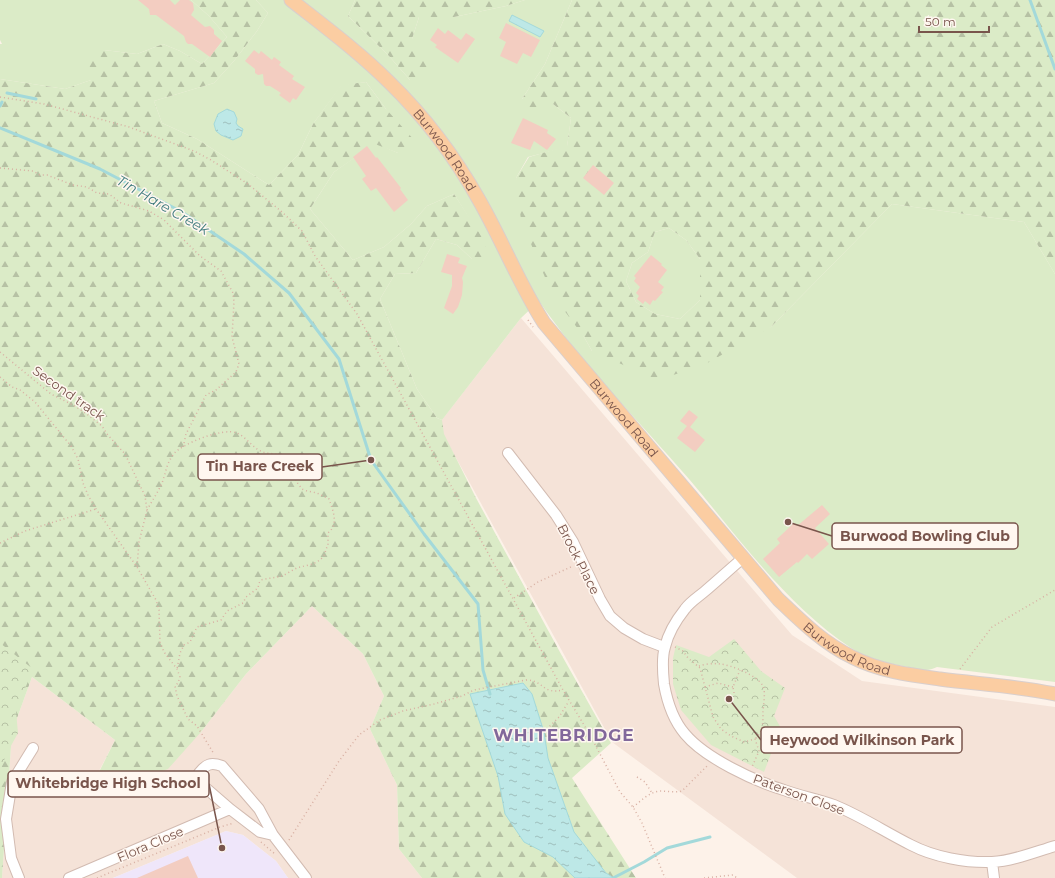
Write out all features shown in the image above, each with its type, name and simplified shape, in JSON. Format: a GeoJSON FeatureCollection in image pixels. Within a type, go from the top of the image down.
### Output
{"type":"FeatureCollection","features":[{"type":"Feature","properties":{"kind":"main road","name":"Burwood Road"},"geometry":{"type":"LineString","coordinates":[[291,0],[340,38],[389,82],[423,120],[455,160],[479,200],[530,302],[544,323],[778,599],[802,623],[824,640],[852,657],[878,668],[909,675],[1055,694]]}},
{"type":"Feature","properties":{"kind":"street","name":"Brock Place"},"geometry":{"type":"LineString","coordinates":[[508,453],[556,515],[573,542],[600,600],[610,616],[624,628],[643,639],[669,647]]}},
{"type":"Feature","properties":{"kind":"street","name":"Paterson Close"},"geometry":{"type":"LineString","coordinates":[[743,558],[686,608],[675,624],[669,647],[663,676],[666,696],[673,715],[685,734],[699,748],[714,758],[750,776],[784,790],[805,796],[866,819],[912,846],[952,859],[992,862],[1010,859],[1055,846]]}},
{"type":"Feature","properties":{"kind":"street"},"geometry":{"type":"LineString","coordinates":[[19,878],[11,858],[6,819],[12,782],[33,748]]}},
{"type":"Feature","properties":{"kind":"street"},"geometry":{"type":"LineString","coordinates":[[273,835],[260,832],[200,783],[199,773],[204,766],[213,763],[222,766],[259,809],[273,835],[280,851],[306,878]]}},
{"type":"Feature","properties":{"kind":"street","name":"Flora Close"},"geometry":{"type":"LineString","coordinates":[[69,878],[230,809]]}},
{"type":"Feature","properties":{"kind":"street"},"geometry":{"type":"LineString","coordinates":[[992,862],[994,878]]}},
{"type":"Feature","properties":{"kind":"path"},"geometry":{"type":"LineString","coordinates":[[0,97],[44,104],[129,127],[194,151],[248,184],[282,212],[302,231],[315,256],[357,314],[562,690],[590,735],[620,792],[633,807],[642,823],[665,878]]}},
{"type":"Feature","properties":{"kind":"path"},"geometry":{"type":"LineString","coordinates":[[0,168],[33,170],[40,175],[47,175],[73,185],[87,187],[97,193],[109,194],[121,203],[149,211],[164,220],[200,256],[221,271],[233,293],[234,302],[232,337],[239,364],[236,372],[216,390],[206,394],[186,434],[183,448]]}},
{"type":"Feature","properties":{"kind":"path","name":"Second track"},"geometry":{"type":"LineString","coordinates":[[0,352],[51,394],[75,406],[102,426],[125,454],[145,496],[147,510],[139,542],[137,567]]}},
{"type":"Feature","properties":{"kind":"path"},"geometry":{"type":"LineString","coordinates":[[0,377],[35,402],[71,446],[78,459],[83,483],[96,508],[137,567],[156,600],[160,610],[160,642],[164,652],[177,669],[180,677],[176,686],[177,696],[188,719],[197,726],[222,766]]}},
{"type":"Feature","properties":{"kind":"path"},"geometry":{"type":"LineString","coordinates":[[147,510],[162,483],[167,465],[174,453],[190,443],[203,438],[221,432],[236,432],[259,450],[279,455],[290,460],[296,481],[302,489],[317,493],[329,500],[335,519],[332,529],[328,533],[328,546],[323,557],[316,562],[297,568],[283,575],[268,580],[261,580],[258,588],[246,597],[243,603],[228,611],[221,620],[197,627],[190,642],[184,645],[180,652],[177,669]]}},
{"type":"Feature","properties":{"kind":"path"},"geometry":{"type":"LineString","coordinates":[[0,544],[25,531],[96,508]]}},
{"type":"Feature","properties":{"kind":"path"},"geometry":{"type":"LineString","coordinates":[[513,599],[538,582],[582,562]]}},
{"type":"Feature","properties":{"kind":"path"},"geometry":{"type":"LineString","coordinates":[[952,680],[992,627],[1055,590]]}},
{"type":"Feature","properties":{"kind":"path"},"geometry":{"type":"LineString","coordinates":[[669,647],[683,651],[702,672],[713,717],[721,729],[744,742],[755,739],[761,731],[764,690],[760,683],[740,670],[720,664],[698,666]]}},
{"type":"Feature","properties":{"kind":"path"},"geometry":{"type":"LineString","coordinates":[[734,694],[734,687],[740,670]]}},
{"type":"Feature","properties":{"kind":"path"},"geometry":{"type":"LineString","coordinates":[[258,840],[280,851],[330,774],[359,735],[380,720],[404,711],[462,696],[474,690],[531,680],[550,691],[555,692],[562,690]]}},
{"type":"Feature","properties":{"kind":"path"},"geometry":{"type":"LineString","coordinates":[[705,687],[718,683],[734,687]]}},
{"type":"Feature","properties":{"kind":"path"},"geometry":{"type":"LineString","coordinates":[[544,732],[559,717],[569,701]]}},
{"type":"Feature","properties":{"kind":"path"},"geometry":{"type":"LineString","coordinates":[[751,769],[759,750],[755,739]]}},
{"type":"Feature","properties":{"kind":"path"},"geometry":{"type":"LineString","coordinates":[[633,807],[652,792],[682,791],[714,758]]}},
{"type":"Feature","properties":{"kind":"path"},"geometry":{"type":"LineString","coordinates":[[637,777],[645,782],[652,792]]}},
{"type":"Feature","properties":{"kind":"path"},"geometry":{"type":"LineString","coordinates":[[97,878],[220,827],[235,823]]}},
{"type":"Feature","properties":{"kind":"path"},"geometry":{"type":"LineString","coordinates":[[704,878],[733,875],[737,878]]}},
{"type":"Feature","properties":{"kind":"shaded area"},"geometry":{"type":"Polygon","coordinates":[[[521,318],[792,635],[862,681],[1055,707],[1055,878],[797,878],[612,742],[438,425],[521,318]]]}},
{"type":"Feature","properties":{"kind":"shaded area"},"geometry":{"type":"Polygon","coordinates":[[[312,606],[363,654],[384,696],[370,729],[397,785],[399,849],[422,878],[288,878],[276,861],[243,835],[226,831],[113,878],[2,878],[12,732],[32,677],[115,740],[96,777],[201,732],[246,674],[312,606]]]}},
{"type":"Feature","properties":{"kind":"shaded area"},"geometry":{"type":"Polygon","coordinates":[[[226,831],[243,835],[276,861],[288,878],[113,878],[226,831]]]}},
{"type":"Feature","properties":{"kind":"green space"},"geometry":{"type":"Polygon","coordinates":[[[0,0],[191,0],[209,16],[227,37],[202,64],[180,51],[163,44],[137,54],[104,50],[91,80],[65,89],[0,79],[0,44],[2,44],[0,40],[0,0]]]}},
{"type":"Feature","properties":{"kind":"green space"},"geometry":{"type":"Polygon","coordinates":[[[191,0],[256,0],[268,13],[257,31],[234,61],[214,83],[154,101],[162,123],[197,139],[269,185],[298,155],[313,124],[341,85],[366,82],[386,109],[415,141],[398,153],[375,144],[334,172],[310,209],[353,260],[384,247],[411,224],[427,206],[454,194],[484,240],[488,258],[472,259],[457,245],[436,239],[416,273],[395,274],[380,299],[417,389],[437,418],[442,420],[444,434],[476,498],[611,743],[572,778],[636,878],[422,878],[399,849],[397,785],[370,729],[384,696],[363,654],[312,606],[246,674],[201,732],[168,769],[113,789],[96,778],[115,740],[32,677],[12,732],[2,878],[0,878],[0,79],[65,89],[91,80],[88,57],[104,50],[137,54],[163,44],[180,51],[202,64],[227,37],[209,16],[191,0]]]}},
{"type":"Feature","properties":{"kind":"green space"},"geometry":{"type":"Polygon","coordinates":[[[256,0],[355,0],[348,16],[389,56],[410,80],[412,39],[419,17],[454,17],[506,6],[525,0],[572,0],[545,64],[522,99],[553,104],[571,118],[567,147],[528,157],[516,178],[584,337],[592,351],[771,327],[892,204],[1024,222],[1055,274],[1055,682],[937,667],[922,670],[872,658],[851,648],[806,612],[764,570],[689,479],[592,370],[539,301],[521,318],[442,420],[437,418],[417,389],[380,299],[395,274],[416,273],[436,239],[457,245],[472,259],[469,218],[454,194],[427,206],[411,224],[384,247],[353,260],[310,209],[334,172],[375,143],[398,153],[386,109],[366,82],[341,86],[313,124],[298,155],[269,185],[197,139],[162,123],[154,101],[214,83],[234,61],[257,31],[268,13],[256,0]]]}},
{"type":"Feature","properties":{"kind":"green space"},"geometry":{"type":"Polygon","coordinates":[[[355,0],[525,0],[506,6],[454,17],[419,17],[412,39],[432,68],[410,80],[389,56],[348,16],[355,0]]]}},
{"type":"Feature","properties":{"kind":"green space"},"geometry":{"type":"Polygon","coordinates":[[[572,0],[1055,0],[1055,274],[1024,222],[892,204],[771,327],[702,366],[657,380],[592,351],[584,337],[552,294],[521,220],[516,178],[529,157],[567,146],[571,118],[553,104],[526,114],[522,99],[545,64],[572,0]],[[669,228],[655,232],[648,252],[632,263],[626,281],[636,302],[655,314],[680,319],[700,300],[700,259],[686,240],[669,228]]]}},
{"type":"Feature","properties":{"kind":"green space"},"geometry":{"type":"Polygon","coordinates":[[[669,228],[686,240],[700,259],[700,300],[680,319],[655,314],[636,302],[626,281],[632,263],[648,252],[655,232],[669,228]]]}},
{"type":"Feature","properties":{"kind":"green space"},"geometry":{"type":"Polygon","coordinates":[[[734,639],[761,671],[785,688],[774,716],[781,728],[764,772],[711,745],[681,710],[673,684],[673,658],[676,645],[709,657],[734,639]]]}},
{"type":"Feature","properties":{"kind":"green space"},"geometry":{"type":"Polygon","coordinates":[[[0,643],[33,669],[16,711],[18,733],[7,753],[0,771],[0,643]]]}},
{"type":"Feature","properties":{"kind":"water"},"geometry":{"type":"Polygon","coordinates":[[[512,15],[544,31],[540,37],[509,21],[512,15]]]}},
{"type":"Feature","properties":{"kind":"water"},"geometry":{"type":"Polygon","coordinates":[[[227,109],[234,112],[237,119],[236,123],[243,129],[241,136],[233,140],[216,131],[214,124],[218,114],[227,109]]]}},
{"type":"Feature","properties":{"kind":"water"},"geometry":{"type":"Polygon","coordinates":[[[523,683],[532,694],[544,732],[548,758],[574,832],[606,873],[614,878],[575,878],[553,857],[524,842],[505,814],[498,776],[470,694],[523,683]]]}},
{"type":"Feature","properties":{"kind":"building"},"geometry":{"type":"Polygon","coordinates":[[[138,0],[170,0],[175,5],[180,0],[189,0],[193,3],[194,10],[191,15],[205,27],[210,26],[214,30],[214,34],[222,41],[210,57],[192,44],[188,44],[184,36],[156,15],[150,15],[149,9],[138,0]]]}},
{"type":"Feature","properties":{"kind":"building"},"geometry":{"type":"Polygon","coordinates":[[[506,23],[540,40],[531,57],[523,53],[517,64],[500,56],[506,42],[499,38],[506,23]]]}},
{"type":"Feature","properties":{"kind":"building"},"geometry":{"type":"Polygon","coordinates":[[[438,28],[445,34],[448,30],[461,40],[466,33],[475,39],[458,63],[435,47],[437,45],[430,40],[438,28]]]}},
{"type":"Feature","properties":{"kind":"building"},"geometry":{"type":"Polygon","coordinates":[[[254,50],[259,54],[261,51],[272,60],[274,57],[281,62],[279,65],[294,76],[292,79],[305,87],[296,100],[293,98],[290,103],[279,95],[281,93],[264,84],[263,74],[258,75],[255,73],[255,69],[245,61],[254,50]]]}},
{"type":"Feature","properties":{"kind":"building"},"geometry":{"type":"Polygon","coordinates":[[[523,118],[548,130],[547,133],[556,139],[547,150],[534,141],[530,150],[511,143],[523,118]]]}},
{"type":"Feature","properties":{"kind":"building"},"geometry":{"type":"Polygon","coordinates":[[[367,146],[401,188],[400,189],[408,200],[394,212],[376,188],[371,191],[362,179],[366,176],[353,157],[367,146]]]}},
{"type":"Feature","properties":{"kind":"building"},"geometry":{"type":"Polygon","coordinates":[[[593,165],[614,183],[604,195],[583,178],[593,165]]]}},
{"type":"Feature","properties":{"kind":"building"},"geometry":{"type":"Polygon","coordinates":[[[447,254],[460,258],[458,263],[467,266],[462,278],[462,295],[458,307],[453,314],[444,308],[452,286],[452,275],[441,272],[447,254]]]}},
{"type":"Feature","properties":{"kind":"building"},"geometry":{"type":"Polygon","coordinates":[[[651,255],[667,270],[658,282],[664,287],[661,291],[663,292],[655,301],[653,300],[650,305],[645,301],[643,304],[637,299],[639,296],[636,293],[640,287],[634,281],[636,278],[634,276],[651,255]]]}},
{"type":"Feature","properties":{"kind":"building"},"geometry":{"type":"Polygon","coordinates":[[[689,410],[698,417],[690,427],[705,440],[695,452],[677,438],[687,426],[680,421],[689,410]]]}},
{"type":"Feature","properties":{"kind":"building"},"geometry":{"type":"Polygon","coordinates":[[[822,505],[830,514],[815,528],[829,544],[812,559],[807,554],[798,563],[797,562],[779,577],[763,559],[780,543],[777,539],[794,523],[797,526],[822,505]]]}},
{"type":"Feature","properties":{"kind":"building"},"geometry":{"type":"Polygon","coordinates":[[[188,856],[198,878],[137,878],[188,856]]]}},
{"type":"Feature","properties":{"kind":"waterway"},"geometry":{"type":"LineString","coordinates":[[1030,0],[1055,69]]}},
{"type":"Feature","properties":{"kind":"waterway"},"geometry":{"type":"LineString","coordinates":[[7,93],[36,99]]}},
{"type":"Feature","properties":{"kind":"waterway"},"geometry":{"type":"LineString","coordinates":[[0,106],[2,102]]}},
{"type":"Feature","properties":{"kind":"waterway","name":"Tin Hare Creek"},"geometry":{"type":"LineString","coordinates":[[0,128],[100,169],[182,212],[244,254],[289,293],[339,359],[371,460],[424,534],[478,604],[483,670],[490,694]]}},
{"type":"Feature","properties":{"kind":"waterway"},"geometry":{"type":"LineString","coordinates":[[613,878],[667,848],[710,837]]}},
{"type":"Feature","properties":{"kind":"place","name":"Tin Hare Creek"},"geometry":{"type":"Point","coordinates":[371,460]}},
{"type":"Feature","properties":{"kind":"place","name":"Burwood Bowling Club"},"geometry":{"type":"Point","coordinates":[788,522]}},
{"type":"Feature","properties":{"kind":"place","name":"Heywood Wilkinson Park"},"geometry":{"type":"Point","coordinates":[729,699]}},
{"type":"Feature","properties":{"kind":"place","name":"Whitebridge High School"},"geometry":{"type":"Point","coordinates":[222,848]}},
{"type":"Feature","properties":{"kind":"district","name":"WHITEBRIDGE"},"geometry":{"type":"Point","coordinates":[564,735]}}]}
